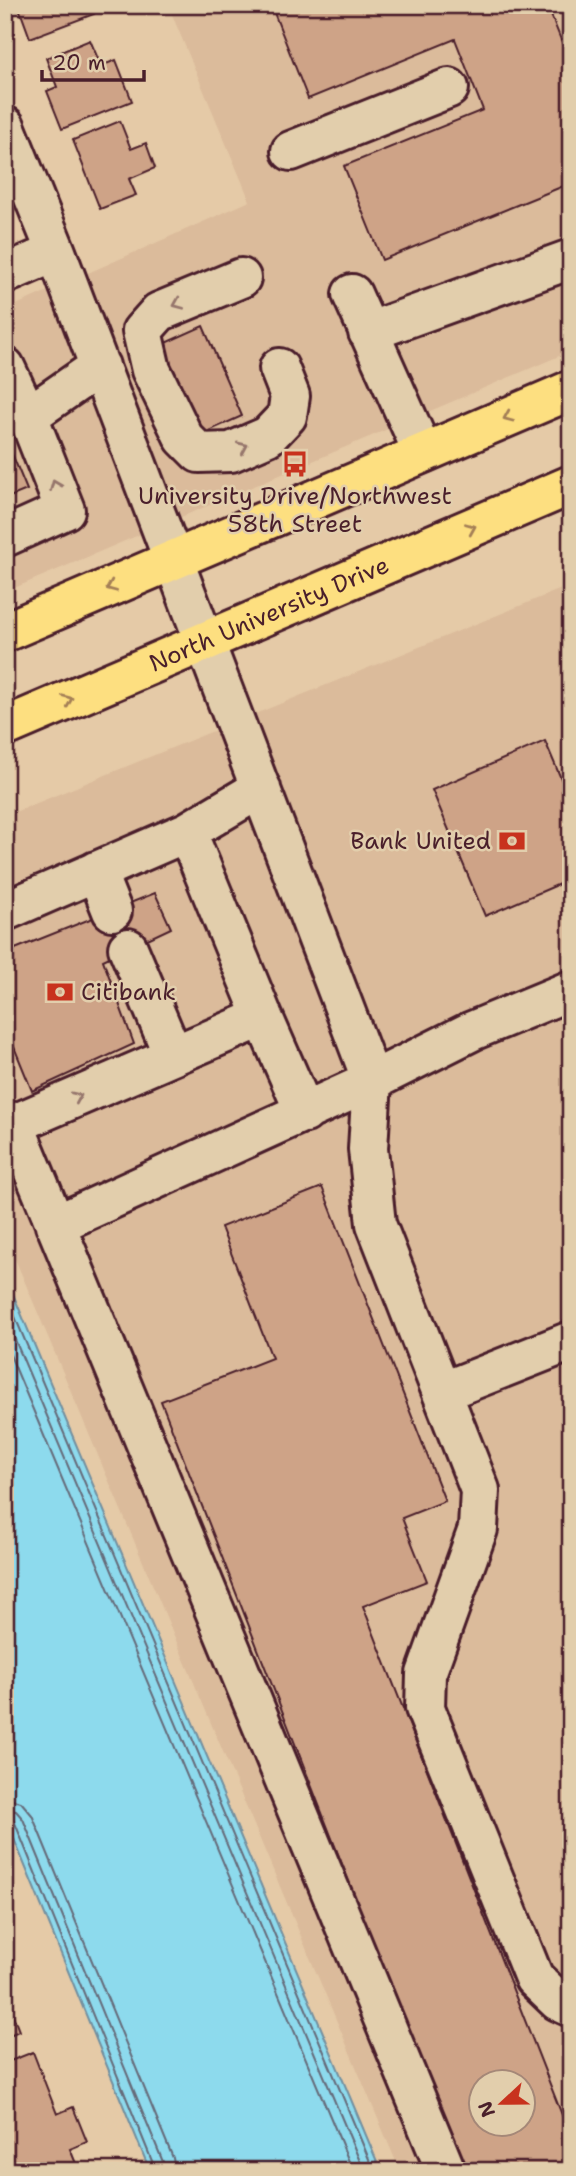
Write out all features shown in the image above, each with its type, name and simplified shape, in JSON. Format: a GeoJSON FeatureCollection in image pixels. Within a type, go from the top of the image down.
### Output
{"type":"FeatureCollection","features":[{"type":"Feature","properties":{"kind":"main road"},"geometry":{"type":"LineString","coordinates":[[5,632],[571,390]]}},
{"type":"Feature","properties":{"kind":"main road","name":"North University Drive"},"geometry":{"type":"LineString","coordinates":[[5,727],[563,486]]}},
{"type":"Feature","properties":{"kind":"street"},"geometry":{"type":"LineString","coordinates":[[291,151],[449,88]]}},
{"type":"Feature","properties":{"kind":"street"},"geometry":{"type":"LineString","coordinates":[[5,126],[100,366],[372,1081],[368,1149],[376,1224],[480,1490],[478,1529],[426,1674],[425,1708],[534,1978],[558,2001],[571,2007]]}},
{"type":"Feature","properties":{"kind":"street"},"geometry":{"type":"LineString","coordinates":[[5,274],[56,252]]}},
{"type":"Feature","properties":{"kind":"street"},"geometry":{"type":"LineString","coordinates":[[368,332],[571,259]]}},
{"type":"Feature","properties":{"kind":"street"},"geometry":{"type":"LineString","coordinates":[[241,278],[159,313],[142,331],[151,370],[184,438],[199,453],[231,452],[268,436],[287,416],[290,396],[279,368]]}},
{"type":"Feature","properties":{"kind":"street"},"geometry":{"type":"LineString","coordinates":[[352,294],[423,453]]}},
{"type":"Feature","properties":{"kind":"street"},"geometry":{"type":"LineString","coordinates":[[28,416],[100,366]]}},
{"type":"Feature","properties":{"kind":"street"},"geometry":{"type":"LineString","coordinates":[[5,367],[28,416],[65,510],[5,537]]}},
{"type":"Feature","properties":{"kind":"street"},"geometry":{"type":"LineString","coordinates":[[5,911],[187,832],[261,788]]}},
{"type":"Feature","properties":{"kind":"street"},"geometry":{"type":"LineString","coordinates":[[187,832],[305,1113]]}},
{"type":"Feature","properties":{"kind":"street"},"geometry":{"type":"LineString","coordinates":[[96,872],[112,911]]}},
{"type":"Feature","properties":{"kind":"street"},"geometry":{"type":"LineString","coordinates":[[128,948],[173,1055]]}},
{"type":"Feature","properties":{"kind":"street"},"geometry":{"type":"LineString","coordinates":[[55,1225],[305,1113],[472,1031],[571,990]]}},
{"type":"Feature","properties":{"kind":"street"},"geometry":{"type":"LineString","coordinates":[[263,1017],[10,1126],[55,1225],[446,2171]]}},
{"type":"Feature","properties":{"kind":"street"},"geometry":{"type":"LineString","coordinates":[[442,1392],[571,1341]]}},
{"type":"Feature","properties":{"kind":"shaded area"},"geometry":{"type":"Polygon","coordinates":[[[168,5],[571,5],[571,351],[5,592],[5,310],[250,201],[168,5]]]}},
{"type":"Feature","properties":{"kind":"shaded area"},"geometry":{"type":"Polygon","coordinates":[[[571,585],[571,2171],[400,2171],[5,1235],[5,816],[571,585]]]}},
{"type":"Feature","properties":{"kind":"water"},"geometry":{"type":"Polygon","coordinates":[[[5,1275],[381,2171],[150,2171],[5,1817],[5,1275]]]}},
{"type":"Feature","properties":{"kind":"building"},"geometry":{"type":"Polygon","coordinates":[[[18,5],[91,5],[94,14],[30,38],[18,5]]]}},
{"type":"Feature","properties":{"kind":"building"},"geometry":{"type":"Polygon","coordinates":[[[271,5],[547,5],[571,65],[571,183],[382,260],[344,166],[483,110],[455,39],[308,99],[271,5]]]}},
{"type":"Feature","properties":{"kind":"building"},"geometry":{"type":"Polygon","coordinates":[[[90,40],[101,66],[116,60],[132,101],[62,129],[47,91],[57,87],[46,58],[90,40]]]}},
{"type":"Feature","properties":{"kind":"building"},"geometry":{"type":"Polygon","coordinates":[[[120,121],[131,149],[146,143],[155,168],[129,179],[136,195],[100,209],[73,140],[120,121]]]}},
{"type":"Feature","properties":{"kind":"building"},"geometry":{"type":"Polygon","coordinates":[[[203,326],[242,416],[193,438],[154,348],[203,326]]]}},
{"type":"Feature","properties":{"kind":"building"},"geometry":{"type":"Polygon","coordinates":[[[5,437],[27,490],[5,499],[5,437]]]}},
{"type":"Feature","properties":{"kind":"building","name":"Bank United"},"geometry":{"type":"Polygon","coordinates":[[[545,741],[571,802],[571,879],[485,916],[432,790],[545,741]]]}},
{"type":"Feature","properties":{"kind":"building","name":"Citibank"},"geometry":{"type":"Polygon","coordinates":[[[155,893],[171,928],[103,960],[134,1044],[32,1091],[5,1025],[5,953],[155,893]]]}},
{"type":"Feature","properties":{"kind":"building"},"geometry":{"type":"Polygon","coordinates":[[[322,1187],[445,1501],[402,1518],[427,1581],[363,1606],[571,2138],[571,2171],[462,2171],[161,1401],[272,1358],[221,1227],[322,1187]]]}},
{"type":"Feature","properties":{"kind":"building"},"geometry":{"type":"Polygon","coordinates":[[[5,1994],[19,2031],[5,2037],[5,1994]]]}},
{"type":"Feature","properties":{"kind":"building"},"geometry":{"type":"Polygon","coordinates":[[[33,2052],[57,2114],[73,2107],[87,2142],[70,2149],[79,2171],[5,2171],[5,2063],[33,2052]]]}},
{"type":"Feature","properties":{"kind":"place","name":"University Drive/Northwest 58th Street"},"geometry":{"type":"Point","coordinates":[295,464]}},
{"type":"Feature","properties":{"kind":"place","name":"Bank United"},"geometry":{"type":"Point","coordinates":[512,841]}},
{"type":"Feature","properties":{"kind":"place","name":"Citibank"},"geometry":{"type":"Point","coordinates":[60,992]}}]}
